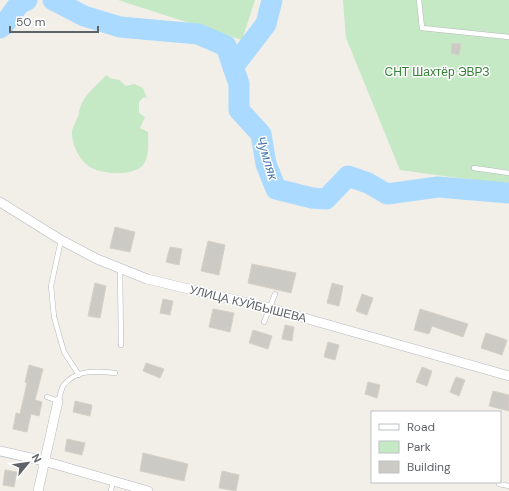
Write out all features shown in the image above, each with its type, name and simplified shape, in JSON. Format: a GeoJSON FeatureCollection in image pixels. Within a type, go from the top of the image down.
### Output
{"type":"FeatureCollection","features":[{"type":"Feature","properties":{"kind":"street","name":"УЛИЦА КУЙБЫШЕВА"},"geometry":{"type":"LineString","coordinates":[[0,202],[61,240],[97,259],[147,278],[270,308],[509,376]]}},
{"type":"Feature","properties":{"kind":"street"},"geometry":{"type":"LineString","coordinates":[[38,491],[58,401]]}},
{"type":"Feature","properties":{"kind":"street"},"geometry":{"type":"LineString","coordinates":[[0,451],[44,461],[148,491]]}},
{"type":"Feature","properties":{"kind":"lane"},"geometry":{"type":"LineString","coordinates":[[420,0],[422,28],[509,37]]}},
{"type":"Feature","properties":{"kind":"lane"},"geometry":{"type":"LineString","coordinates":[[474,168],[509,173]]}},
{"type":"Feature","properties":{"kind":"lane"},"geometry":{"type":"LineString","coordinates":[[61,240],[51,286],[54,317],[64,352],[79,374]]}},
{"type":"Feature","properties":{"kind":"lane"},"geometry":{"type":"LineString","coordinates":[[120,268],[121,345]]}},
{"type":"Feature","properties":{"kind":"lane"},"geometry":{"type":"LineString","coordinates":[[264,322],[275,294]]}},
{"type":"Feature","properties":{"kind":"lane"},"geometry":{"type":"LineString","coordinates":[[47,397],[58,401],[63,387],[73,377],[79,374],[101,371],[115,373]]}},
{"type":"Feature","properties":{"kind":"lane"},"geometry":{"type":"LineString","coordinates":[[110,491],[113,481]]}},
{"type":"Feature","properties":{"kind":"lane"},"geometry":{"type":"LineString","coordinates":[[500,484],[509,486]]}},
{"type":"Feature","properties":{"kind":"green space"},"geometry":{"type":"Polygon","coordinates":[[[118,0],[255,0],[242,40],[118,0]]]}},
{"type":"Feature","properties":{"kind":"green space","name":"СНТ Шахтёр ЭВРЗ"},"geometry":{"type":"Polygon","coordinates":[[[343,0],[509,0],[509,185],[400,170],[346,38],[343,0]]]}},
{"type":"Feature","properties":{"kind":"green space"},"geometry":{"type":"Polygon","coordinates":[[[106,75],[110,78],[119,80],[126,86],[134,84],[143,88],[147,98],[144,97],[139,102],[139,113],[145,117],[140,128],[148,132],[147,158],[143,165],[138,169],[123,173],[106,172],[91,168],[80,157],[72,135],[82,103],[88,94],[106,75]]]}},
{"type":"Feature","properties":{"kind":"building"},"geometry":{"type":"Polygon","coordinates":[[[452,43],[461,44],[459,55],[451,53],[452,43]]]}},
{"type":"Feature","properties":{"kind":"building"},"geometry":{"type":"Polygon","coordinates":[[[115,227],[135,232],[130,252],[110,248],[115,227]]]}},
{"type":"Feature","properties":{"kind":"building"},"geometry":{"type":"Polygon","coordinates":[[[208,241],[225,245],[219,275],[201,271],[208,241]]]}},
{"type":"Feature","properties":{"kind":"building"},"geometry":{"type":"Polygon","coordinates":[[[170,247],[182,249],[179,265],[166,262],[170,247]]]}},
{"type":"Feature","properties":{"kind":"building"},"geometry":{"type":"Polygon","coordinates":[[[252,264],[296,273],[291,293],[248,283],[252,264]]]}},
{"type":"Feature","properties":{"kind":"building"},"geometry":{"type":"Polygon","coordinates":[[[95,283],[106,286],[100,318],[88,316],[95,283]]]}},
{"type":"Feature","properties":{"kind":"building"},"geometry":{"type":"Polygon","coordinates":[[[332,283],[343,286],[339,306],[327,303],[332,283]]]}},
{"type":"Feature","properties":{"kind":"building"},"geometry":{"type":"Polygon","coordinates":[[[362,294],[373,298],[367,315],[356,311],[362,294]]]}},
{"type":"Feature","properties":{"kind":"building"},"geometry":{"type":"Polygon","coordinates":[[[163,299],[173,301],[170,315],[160,313],[163,299]]]}},
{"type":"Feature","properties":{"kind":"building"},"geometry":{"type":"Polygon","coordinates":[[[213,309],[234,313],[230,332],[209,327],[213,309]]]}},
{"type":"Feature","properties":{"kind":"building"},"geometry":{"type":"Polygon","coordinates":[[[420,309],[468,324],[463,337],[432,326],[429,334],[414,330],[420,309]]]}},
{"type":"Feature","properties":{"kind":"building"},"geometry":{"type":"Polygon","coordinates":[[[285,325],[294,327],[292,341],[282,339],[285,325]]]}},
{"type":"Feature","properties":{"kind":"building"},"geometry":{"type":"Polygon","coordinates":[[[253,330],[272,336],[268,349],[249,343],[253,330]]]}},
{"type":"Feature","properties":{"kind":"building"},"geometry":{"type":"Polygon","coordinates":[[[486,333],[507,340],[502,355],[481,348],[486,333]]]}},
{"type":"Feature","properties":{"kind":"building"},"geometry":{"type":"Polygon","coordinates":[[[328,342],[339,345],[335,360],[324,357],[328,342]]]}},
{"type":"Feature","properties":{"kind":"building"},"geometry":{"type":"Polygon","coordinates":[[[146,363],[164,369],[160,378],[143,371],[146,363]]]}},
{"type":"Feature","properties":{"kind":"building"},"geometry":{"type":"Polygon","coordinates":[[[29,365],[43,369],[35,400],[42,402],[39,416],[31,414],[27,432],[13,429],[16,413],[20,414],[27,383],[25,382],[29,365]]]}},
{"type":"Feature","properties":{"kind":"building"},"geometry":{"type":"Polygon","coordinates":[[[422,367],[432,371],[427,386],[416,382],[422,367]]]}},
{"type":"Feature","properties":{"kind":"building"},"geometry":{"type":"Polygon","coordinates":[[[456,377],[465,380],[459,396],[450,392],[456,377]]]}},
{"type":"Feature","properties":{"kind":"building"},"geometry":{"type":"Polygon","coordinates":[[[368,382],[380,385],[377,398],[365,394],[368,382]]]}},
{"type":"Feature","properties":{"kind":"building"},"geometry":{"type":"Polygon","coordinates":[[[493,391],[509,395],[509,411],[489,406],[493,391]]]}},
{"type":"Feature","properties":{"kind":"building"},"geometry":{"type":"Polygon","coordinates":[[[75,401],[92,405],[90,416],[73,412],[75,401]]]}},
{"type":"Feature","properties":{"kind":"building"},"geometry":{"type":"Polygon","coordinates":[[[67,439],[85,443],[82,455],[65,451],[67,439]]]}},
{"type":"Feature","properties":{"kind":"building"},"geometry":{"type":"Polygon","coordinates":[[[143,453],[188,464],[184,481],[140,471],[143,453]]]}},
{"type":"Feature","properties":{"kind":"building"},"geometry":{"type":"Polygon","coordinates":[[[5,470],[17,472],[14,487],[3,485],[5,470]]]}},
{"type":"Feature","properties":{"kind":"building"},"geometry":{"type":"Polygon","coordinates":[[[222,471],[239,475],[236,491],[219,488],[222,471]]]}},
{"type":"Feature","properties":{"kind":"waterway","name":"Чумляк"},"geometry":{"type":"LineString","coordinates":[[0,28],[19,4],[27,0]]}},
{"type":"Feature","properties":{"kind":"waterway","name":"Чумляк"},"geometry":{"type":"LineString","coordinates":[[53,0],[84,16],[120,27],[198,34],[226,46],[239,84],[239,110],[261,134],[266,164],[276,189],[312,198],[326,199],[348,176],[368,183],[387,194],[438,187],[509,193]]}},
{"type":"Feature","properties":{"kind":"waterway"},"geometry":{"type":"LineString","coordinates":[[233,67],[266,24],[272,0]]}}]}
